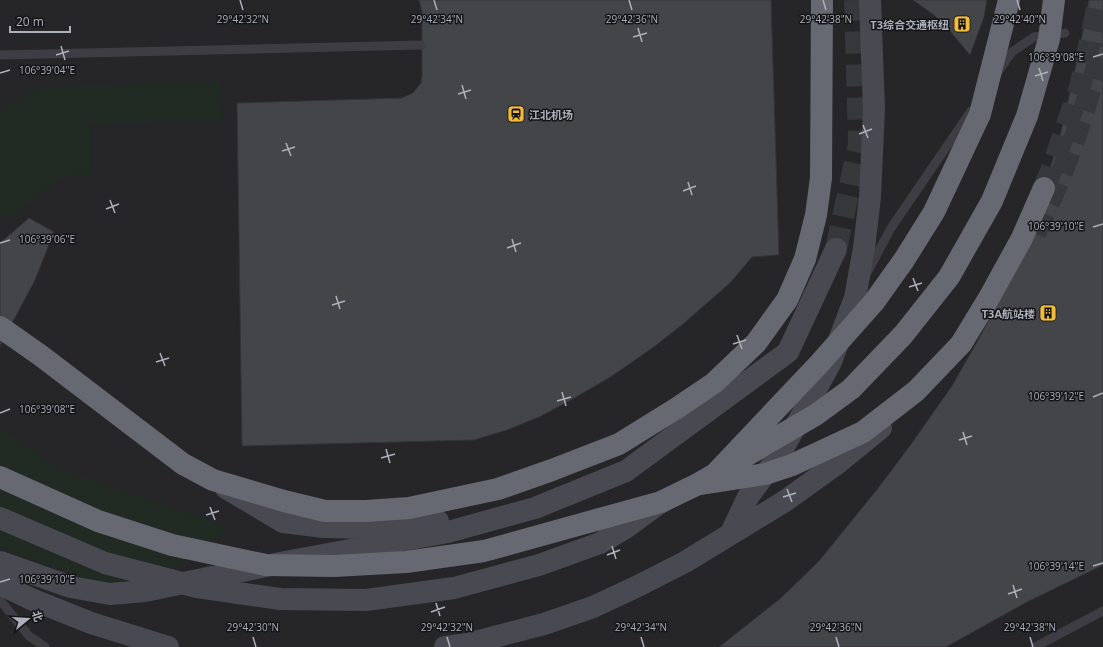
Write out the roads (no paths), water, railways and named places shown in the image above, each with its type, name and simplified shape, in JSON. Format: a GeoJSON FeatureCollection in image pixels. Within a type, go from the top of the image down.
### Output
{"type":"FeatureCollection","features":[{"type":"Feature","properties":{"kind":"highway"},"geometry":{"type":"LineString","coordinates":[[0,327],[40,355],[183,464],[213,480],[284,501],[325,511],[366,511],[409,508],[498,489],[619,444],[714,383],[756,343],[787,300],[805,259],[816,215],[821,178],[822,0]]}},
{"type":"Feature","properties":{"kind":"highway"},"geometry":{"type":"LineString","coordinates":[[715,474],[819,364],[874,302],[904,260],[934,212],[980,114],[1008,0]]}},
{"type":"Feature","properties":{"kind":"highway"},"geometry":{"type":"LineString","coordinates":[[0,477],[98,521],[172,545],[266,565],[334,566],[406,562],[484,551],[661,502],[696,485],[817,414],[850,389],[903,335],[949,276],[992,201],[1027,116],[1049,39],[1054,0]]}},
{"type":"Feature","properties":{"kind":"highway"},"geometry":{"type":"LineString","coordinates":[[696,485],[765,474],[792,465],[863,432],[916,391],[961,344],[989,298],[1022,238],[1044,188]]}},
{"type":"Feature","properties":{"kind":"main road"},"geometry":{"type":"LineString","coordinates":[[731,533],[748,497],[780,454],[830,364],[855,298],[864,248],[870,190],[874,109],[870,0]]}},
{"type":"Feature","properties":{"kind":"main road"},"geometry":{"type":"LineString","coordinates":[[0,562],[71,587],[117,594],[145,591],[285,562],[441,533],[535,508],[626,471],[788,352],[836,249]]}},
{"type":"Feature","properties":{"kind":"main road"},"geometry":{"type":"LineString","coordinates":[[445,647],[468,644],[544,624],[592,607],[685,562],[785,501],[838,463],[928,390],[1008,284]]}},
{"type":"Feature","properties":{"kind":"main road"},"geometry":{"type":"LineString","coordinates":[[213,480],[283,522],[324,527],[372,528],[441,521],[535,508]]}},
{"type":"Feature","properties":{"kind":"main road"},"geometry":{"type":"LineString","coordinates":[[0,518],[105,563],[197,587],[280,599],[366,600],[454,588],[539,565],[600,543],[628,527],[661,502]]}},
{"type":"Feature","properties":{"kind":"main road"},"geometry":{"type":"LineString","coordinates":[[0,584],[31,599],[91,623],[165,647]]}},
{"type":"Feature","properties":{"kind":"lane"},"geometry":{"type":"LineString","coordinates":[[855,298],[891,228],[1012,52],[1034,37],[1065,33]]}},
{"type":"Feature","properties":{"kind":"lane"},"geometry":{"type":"LineString","coordinates":[[0,55],[421,45]]}},
{"type":"Feature","properties":{"kind":"lane"},"geometry":{"type":"LineString","coordinates":[[0,600],[29,636],[45,647]]}},
{"type":"Feature","properties":{"kind":"lane"},"geometry":{"type":"LineString","coordinates":[[1035,647],[1103,611]]}},
{"type":"Feature","properties":{"kind":"tunnel"},"geometry":{"type":"LineString","coordinates":[[836,249],[859,144],[855,0]]}},
{"type":"Feature","properties":{"kind":"tunnel"},"geometry":{"type":"LineString","coordinates":[[1044,188],[1080,87],[1099,0]]}},
{"type":"Feature","properties":{"kind":"tunnel"},"geometry":{"type":"LineString","coordinates":[[1035,233],[1056,187],[1074,140],[1103,44]]}},
{"type":"Feature","properties":{"kind":"place","name":"T3综合交通枢纽"},"geometry":{"type":"Point","coordinates":[962,24]}},
{"type":"Feature","properties":{"kind":"place","name":"江北机场"},"geometry":{"type":"Point","coordinates":[516,114]}},
{"type":"Feature","properties":{"kind":"place","name":"T3A航站楼"},"geometry":{"type":"Point","coordinates":[1048,313]}}]}
